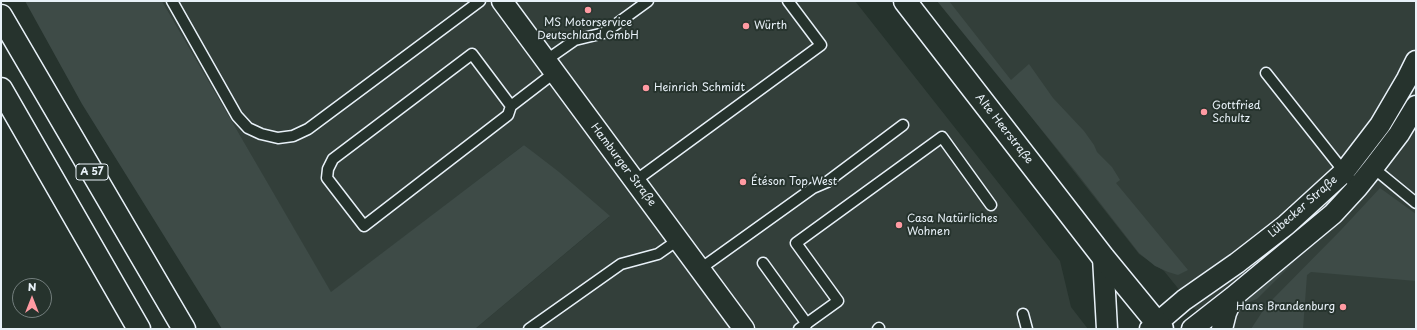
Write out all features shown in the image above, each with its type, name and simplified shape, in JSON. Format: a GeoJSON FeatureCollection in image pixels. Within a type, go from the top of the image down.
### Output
{"type":"FeatureCollection","features":[{"type":"Feature","properties":{"kind":"main road","name":"Alte Heerstraße"},"geometry":{"type":"LineString","coordinates":[[905,1],[1157,327]]}},
{"type":"Feature","properties":{"kind":"main road","name":"A 57"},"geometry":{"type":"LineString","coordinates":[[1,16],[184,329]]}},
{"type":"Feature","properties":{"kind":"main road"},"geometry":{"type":"LineString","coordinates":[[1,89],[139,329]]}},
{"type":"Feature","properties":{"kind":"street","name":"Hamburger Straße"},"geometry":{"type":"LineString","coordinates":[[502,1],[744,329]]}},
{"type":"Feature","properties":{"kind":"street","name":"Lübecker Straße"},"geometry":{"type":"LineString","coordinates":[[1157,327],[1184,300],[1237,263],[1286,225],[1344,172],[1380,125],[1416,61]]}},
{"type":"Feature","properties":{"kind":"street","name":"Lübecker Straße"},"geometry":{"type":"LineString","coordinates":[[1192,329],[1333,214],[1373,168],[1399,134],[1416,106]]}},
{"type":"Feature","properties":{"kind":"street"},"geometry":{"type":"LineString","coordinates":[[1103,257],[1107,329]]}},
{"type":"Feature","properties":{"kind":"street"},"geometry":{"type":"LineString","coordinates":[[1222,329],[1226,312],[1232,297]]}},
{"type":"Feature","properties":{"kind":"lane"},"geometry":{"type":"LineString","coordinates":[[172,1],[237,116],[248,128],[262,134],[278,138],[293,136],[308,129],[480,1]]}},
{"type":"Feature","properties":{"kind":"lane"},"geometry":{"type":"LineString","coordinates":[[511,106],[472,54],[334,159],[328,169],[327,178],[364,226],[508,115],[511,106],[575,40],[604,33],[648,1]]}},
{"type":"Feature","properties":{"kind":"lane"},"geometry":{"type":"LineString","coordinates":[[635,181],[821,45],[788,1]]}},
{"type":"Feature","properties":{"kind":"lane"},"geometry":{"type":"LineString","coordinates":[[1266,73],[1357,188]]}},
{"type":"Feature","properties":{"kind":"lane"},"geometry":{"type":"LineString","coordinates":[[700,269],[814,188],[827,182],[903,125]]}},
{"type":"Feature","properties":{"kind":"lane"},"geometry":{"type":"LineString","coordinates":[[763,263],[803,326],[838,301],[796,243],[942,137],[991,205]]}},
{"type":"Feature","properties":{"kind":"lane"},"geometry":{"type":"LineString","coordinates":[[1357,155],[1416,203]]}},
{"type":"Feature","properties":{"kind":"lane"},"geometry":{"type":"LineString","coordinates":[[529,329],[621,264],[658,254],[678,240]]}},
{"type":"Feature","properties":{"kind":"lane"},"geometry":{"type":"LineString","coordinates":[[1023,314],[1027,329]]}},
{"type":"Feature","properties":{"kind":"shaded area"},"geometry":{"type":"Polygon","coordinates":[[[25,1],[162,1],[331,292],[524,145],[559,172],[610,216],[475,329],[222,329],[82,104],[25,1]]]}},
{"type":"Feature","properties":{"kind":"shaded area"},"geometry":{"type":"Polygon","coordinates":[[[162,1],[855,1],[1060,261],[1071,307],[1088,329],[475,329],[609,217],[524,145],[331,293],[162,1]]]}},
{"type":"Feature","properties":{"kind":"shaded area"},"geometry":{"type":"Polygon","coordinates":[[[937,1],[949,1],[1011,80],[1029,64],[1053,98],[1084,131],[1097,152],[1112,167],[1120,180],[1116,183],[1188,270],[1178,275],[1168,272],[1155,266],[1139,253],[1076,172],[937,1]]]}},
{"type":"Feature","properties":{"kind":"shaded area"},"geometry":{"type":"Polygon","coordinates":[[[940,1],[1416,1],[1416,329],[1211,329],[1164,271],[1139,254],[940,1]]]}},
{"type":"Feature","properties":{"kind":"shaded area"},"geometry":{"type":"Polygon","coordinates":[[[1380,188],[1416,214],[1416,281],[1311,272],[1307,275],[1303,329],[1251,329],[1266,306],[1380,188]]]}},
{"type":"Feature","properties":{"kind":"shaded area"},"geometry":{"type":"Polygon","coordinates":[[[1327,229],[1257,299],[1244,304],[1243,302],[1252,293],[1327,229]]]}},
{"type":"Feature","properties":{"kind":"place","name":"MS Motorservice Deutschland GmbH"},"geometry":{"type":"Point","coordinates":[588,10]}},
{"type":"Feature","properties":{"kind":"place","name":"Würth"},"geometry":{"type":"Point","coordinates":[746,26]}},
{"type":"Feature","properties":{"kind":"place","name":"Heinrich Schmidt"},"geometry":{"type":"Point","coordinates":[646,88]}},
{"type":"Feature","properties":{"kind":"place","name":"Gottfried Schultz"},"geometry":{"type":"Point","coordinates":[1204,112]}},
{"type":"Feature","properties":{"kind":"place","name":"Étéson Top West"},"geometry":{"type":"Point","coordinates":[743,182]}},
{"type":"Feature","properties":{"kind":"place","name":"Casa Natürliches Wohnen"},"geometry":{"type":"Point","coordinates":[899,225]}},
{"type":"Feature","properties":{"kind":"place","name":"Hans Brandenburg"},"geometry":{"type":"Point","coordinates":[1343,307]}}]}
